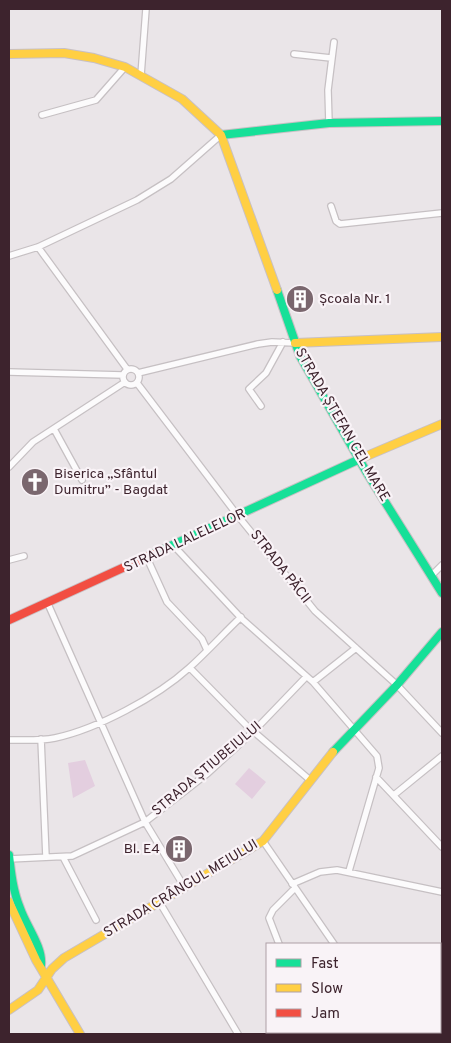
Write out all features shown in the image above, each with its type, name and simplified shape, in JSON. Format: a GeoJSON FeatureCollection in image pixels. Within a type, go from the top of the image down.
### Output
{"type":"FeatureCollection","features":[{"type":"Feature","properties":{"kind":"street"},"geometry":{"type":"LineString","coordinates":[[141,75],[146,9]]}},
{"type":"Feature","properties":{"kind":"street"},"geometry":{"type":"LineString","coordinates":[[329,123],[331,58],[334,42]]}},
{"type":"Feature","properties":{"kind":"street"},"geometry":{"type":"LineString","coordinates":[[9,54],[64,53],[94,58],[125,68],[141,75],[188,103],[221,135]]}},
{"type":"Feature","properties":{"kind":"street"},"geometry":{"type":"LineString","coordinates":[[294,54],[331,58]]}},
{"type":"Feature","properties":{"kind":"street"},"geometry":{"type":"LineString","coordinates":[[42,115],[96,100],[125,68]]}},
{"type":"Feature","properties":{"kind":"street"},"geometry":{"type":"LineString","coordinates":[[10,255],[38,246],[128,205],[162,186],[221,135],[329,123],[442,121]]}},
{"type":"Feature","properties":{"kind":"street","name":"STRADA ȘTEFAN CEL MARE"},"geometry":{"type":"LineString","coordinates":[[221,135],[300,356],[442,593]]}},
{"type":"Feature","properties":{"kind":"street"},"geometry":{"type":"LineString","coordinates":[[331,206],[336,221],[340,224],[442,213]]}},
{"type":"Feature","properties":{"kind":"street"},"geometry":{"type":"LineString","coordinates":[[38,246],[127,369]]}},
{"type":"Feature","properties":{"kind":"street"},"geometry":{"type":"LineString","coordinates":[[127,369],[133,369],[138,372],[258,344],[442,337]]}},
{"type":"Feature","properties":{"kind":"street"},"geometry":{"type":"LineString","coordinates":[[261,406],[249,389],[266,373],[283,342]]}},
{"type":"Feature","properties":{"kind":"street"},"geometry":{"type":"LineString","coordinates":[[127,369],[123,375],[125,382],[131,385],[137,383],[139,378],[138,372]]}},
{"type":"Feature","properties":{"kind":"street"},"geometry":{"type":"LineString","coordinates":[[9,372],[123,375]]}},
{"type":"Feature","properties":{"kind":"street"},"geometry":{"type":"LineString","coordinates":[[9,467],[30,445],[125,382]]}},
{"type":"Feature","properties":{"kind":"street","name":"STRADA PĂCII"},"geometry":{"type":"LineString","coordinates":[[137,383],[238,516],[315,611],[397,685],[442,734]]}},
{"type":"Feature","properties":{"kind":"street","name":"STRADA LALELELOR"},"geometry":{"type":"LineString","coordinates":[[9,620],[48,604],[360,459],[442,424]]}},
{"type":"Feature","properties":{"kind":"street"},"geometry":{"type":"LineString","coordinates":[[54,429],[82,480]]}},
{"type":"Feature","properties":{"kind":"street"},"geometry":{"type":"LineString","coordinates":[[174,546],[240,617],[313,682],[377,756],[379,768],[349,871]]}},
{"type":"Feature","properties":{"kind":"street"},"geometry":{"type":"LineString","coordinates":[[9,560],[24,556]]}},
{"type":"Feature","properties":{"kind":"street"},"geometry":{"type":"LineString","coordinates":[[148,558],[167,602],[202,639],[207,650]]}},
{"type":"Feature","properties":{"kind":"street"},"geometry":{"type":"LineString","coordinates":[[432,575],[442,565]]}},
{"type":"Feature","properties":{"kind":"street"},"geometry":{"type":"LineString","coordinates":[[48,604],[144,822],[184,888]]}},
{"type":"Feature","properties":{"kind":"street"},"geometry":{"type":"LineString","coordinates":[[9,740],[41,740],[64,735],[99,722],[150,698],[190,668],[240,617]]}},
{"type":"Feature","properties":{"kind":"street","name":"STRADA CRÂNGUL MEIULUI"},"geometry":{"type":"LineString","coordinates":[[9,1010],[38,990],[64,958],[263,841],[310,780],[397,685],[442,632]]}},
{"type":"Feature","properties":{"kind":"street"},"geometry":{"type":"LineString","coordinates":[[313,682],[356,648]]}},
{"type":"Feature","properties":{"kind":"street"},"geometry":{"type":"LineString","coordinates":[[190,668],[254,731],[310,780]]}},
{"type":"Feature","properties":{"kind":"street","name":"STRADA ȘTIUBEIULUI"},"geometry":{"type":"LineString","coordinates":[[9,858],[63,857],[81,853],[144,822],[208,772],[254,731],[306,677]]}},
{"type":"Feature","properties":{"kind":"street"},"geometry":{"type":"LineString","coordinates":[[41,740],[46,857]]}},
{"type":"Feature","properties":{"kind":"street"},"geometry":{"type":"LineString","coordinates":[[394,795],[442,756]]}},
{"type":"Feature","properties":{"kind":"street"},"geometry":{"type":"LineString","coordinates":[[376,777],[442,847]]}},
{"type":"Feature","properties":{"kind":"street"},"geometry":{"type":"LineString","coordinates":[[263,841],[333,943]]}},
{"type":"Feature","properties":{"kind":"street"},"geometry":{"type":"LineString","coordinates":[[63,857],[96,920]]}},
{"type":"Feature","properties":{"kind":"street"},"geometry":{"type":"LineString","coordinates":[[9,858],[16,904],[42,956],[42,966]]}},
{"type":"Feature","properties":{"kind":"street"},"geometry":{"type":"LineString","coordinates":[[279,943],[269,918],[273,910],[293,886],[320,872],[349,871],[442,892]]}},
{"type":"Feature","properties":{"kind":"street"},"geometry":{"type":"LineString","coordinates":[[9,902],[36,960],[48,976],[80,1034]]}},
{"type":"Feature","properties":{"kind":"street"},"geometry":{"type":"LineString","coordinates":[[160,903],[238,1034]]}},
{"type":"Feature","properties":{"kind":"shaded area"},"geometry":{"type":"Polygon","coordinates":[[[85,760],[95,786],[73,798],[68,763],[85,760]]]}},
{"type":"Feature","properties":{"kind":"shaded area"},"geometry":{"type":"Polygon","coordinates":[[[249,768],[266,782],[252,799],[235,784],[249,768]]]}},
{"type":"Feature","properties":{"kind":"traffic: fast"},"geometry":{"type":"LineString","coordinates":[[221,135],[329,123],[442,121]]}},
{"type":"Feature","properties":{"kind":"traffic: fast"},"geometry":{"type":"LineString","coordinates":[[277,290],[300,356],[367,473],[442,593]]}},
{"type":"Feature","properties":{"kind":"traffic: fast"},"geometry":{"type":"LineString","coordinates":[[153,554],[362,458]]}},
{"type":"Feature","properties":{"kind":"traffic: fast"},"geometry":{"type":"LineString","coordinates":[[333,752],[397,685],[442,632]]}},
{"type":"Feature","properties":{"kind":"traffic: fast"},"geometry":{"type":"LineString","coordinates":[[9,855],[16,895],[37,944],[41,965]]}},
{"type":"Feature","properties":{"kind":"traffic: slow"},"geometry":{"type":"LineString","coordinates":[[9,54],[64,53],[94,58],[125,67],[182,99],[221,135],[277,290]]}},
{"type":"Feature","properties":{"kind":"traffic: slow"},"geometry":{"type":"LineString","coordinates":[[295,343],[442,337]]}},
{"type":"Feature","properties":{"kind":"traffic: slow"},"geometry":{"type":"LineString","coordinates":[[362,458],[442,424]]}},
{"type":"Feature","properties":{"kind":"traffic: slow"},"geometry":{"type":"LineString","coordinates":[[9,1010],[38,990],[52,969],[64,958],[263,841],[333,752]]}},
{"type":"Feature","properties":{"kind":"traffic: slow"},"geometry":{"type":"LineString","coordinates":[[9,902],[36,960],[80,1034]]}},
{"type":"Feature","properties":{"kind":"traffic: jam"},"geometry":{"type":"LineString","coordinates":[[9,620],[153,554]]}},
{"type":"Feature","properties":{"kind":"place","name":"Școala Nr. 1"},"geometry":{"type":"Point","coordinates":[300,299]}},
{"type":"Feature","properties":{"kind":"place","name":"Biserica „Sfântul Dumitru” - Bagdat"},"geometry":{"type":"Point","coordinates":[35,482]}},
{"type":"Feature","properties":{"kind":"place","name":"Bl. E4"},"geometry":{"type":"Point","coordinates":[179,849]}}]}
